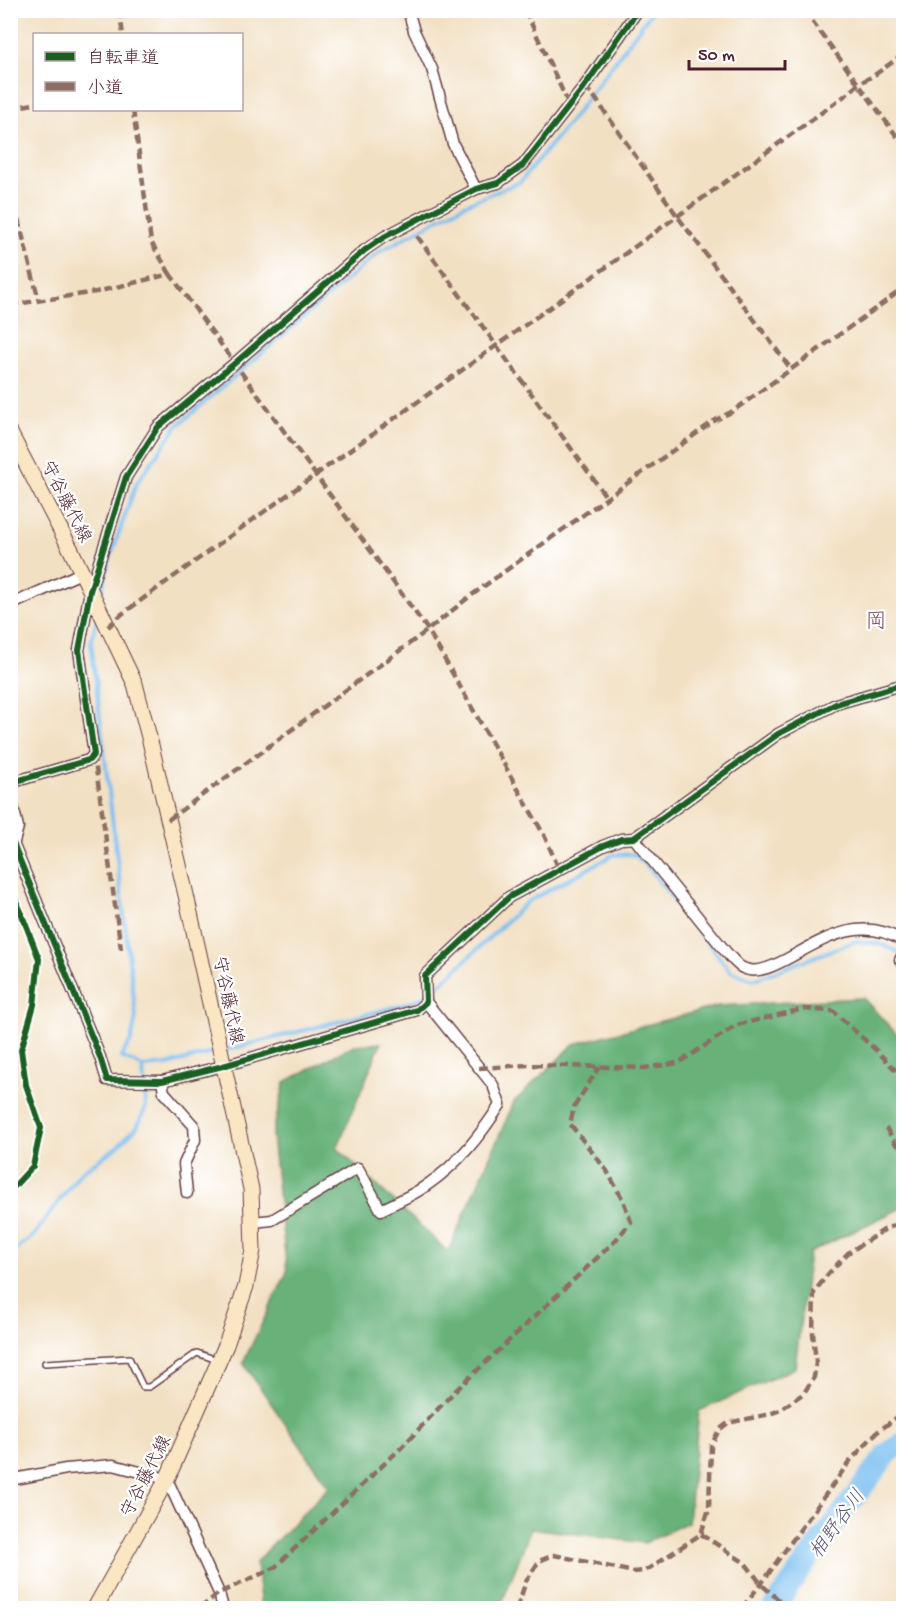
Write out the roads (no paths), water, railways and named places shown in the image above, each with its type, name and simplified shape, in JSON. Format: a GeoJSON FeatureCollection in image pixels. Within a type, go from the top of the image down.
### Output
{"type":"FeatureCollection","features":[{"type":"Feature","properties":{"kind":"main road","name":"守谷藤代線"},"geometry":{"type":"LineString","coordinates":[[10,433],[135,684],[150,741],[251,1189],[254,1250],[246,1286],[219,1361],[167,1479],[95,1608]]}},
{"type":"Feature","properties":{"kind":"street"},"geometry":{"type":"LineString","coordinates":[[408,10],[414,31],[432,69],[453,144],[476,189]]}},
{"type":"Feature","properties":{"kind":"street"},"geometry":{"type":"LineString","coordinates":[[10,787],[13,782],[89,760],[94,754],[79,650],[90,593],[126,477],[158,427],[236,363],[365,250],[384,237],[476,189],[498,183],[524,165],[584,87],[638,10]]}},
{"type":"Feature","properties":{"kind":"street"},"geometry":{"type":"LineString","coordinates":[[10,605],[81,573]]}},
{"type":"Feature","properties":{"kind":"street"},"geometry":{"type":"LineString","coordinates":[[253,1222],[272,1220],[358,1168],[381,1210],[426,1186],[459,1160],[483,1131],[500,1105],[493,1085],[426,1002],[425,976],[509,897],[603,846],[621,839],[634,838],[778,734],[836,704],[903,684]]}},
{"type":"Feature","properties":{"kind":"street"},"geometry":{"type":"LineString","coordinates":[[10,794],[18,827],[12,839],[107,1080],[157,1081],[221,1056],[417,1010],[426,1002]]}},
{"type":"Feature","properties":{"kind":"street"},"geometry":{"type":"LineString","coordinates":[[634,838],[726,952],[743,969],[760,971],[842,932],[863,929],[891,933],[903,942]]}},
{"type":"Feature","properties":{"kind":"street"},"geometry":{"type":"LineString","coordinates":[[903,953],[900,960],[903,962]]}},
{"type":"Feature","properties":{"kind":"street"},"geometry":{"type":"LineString","coordinates":[[157,1081],[194,1126],[195,1140],[184,1164],[187,1194]]}},
{"type":"Feature","properties":{"kind":"street"},"geometry":{"type":"LineString","coordinates":[[10,1480],[66,1469],[113,1465],[167,1479],[219,1593],[223,1608]]}},
{"type":"Feature","properties":{"kind":"lane"},"geometry":{"type":"LineString","coordinates":[[45,1363],[129,1358],[143,1387],[149,1387],[197,1353],[219,1361]]}},
{"type":"Feature","properties":{"kind":"waterway"},"geometry":{"type":"LineString","coordinates":[[101,598],[108,564],[136,484],[177,426],[379,252],[464,205],[520,182],[572,119],[653,10]]}},
{"type":"Feature","properties":{"kind":"waterway"},"geometry":{"type":"LineString","coordinates":[[97,617],[91,642],[136,1017],[131,1041],[121,1057],[143,1067],[167,1065],[216,1052]]}},
{"type":"Feature","properties":{"kind":"waterway"},"geometry":{"type":"LineString","coordinates":[[223,1051],[407,1004],[430,994],[527,902],[613,855],[634,854],[647,866],[730,971],[753,980],[856,941],[880,944],[903,954]]}},
{"type":"Feature","properties":{"kind":"waterway"},"geometry":{"type":"LineString","coordinates":[[10,1254],[33,1236],[80,1173],[117,1147],[137,1127],[146,1107],[143,1067]]}},
{"type":"Feature","properties":{"kind":"waterway","name":"相野谷川"},"geometry":{"type":"LineString","coordinates":[[774,1608],[812,1553],[888,1453],[904,1442]]}},
{"type":"Feature","properties":{"kind":"district","name":"岡"},"geometry":{"type":"Point","coordinates":[876,620]}}]}
